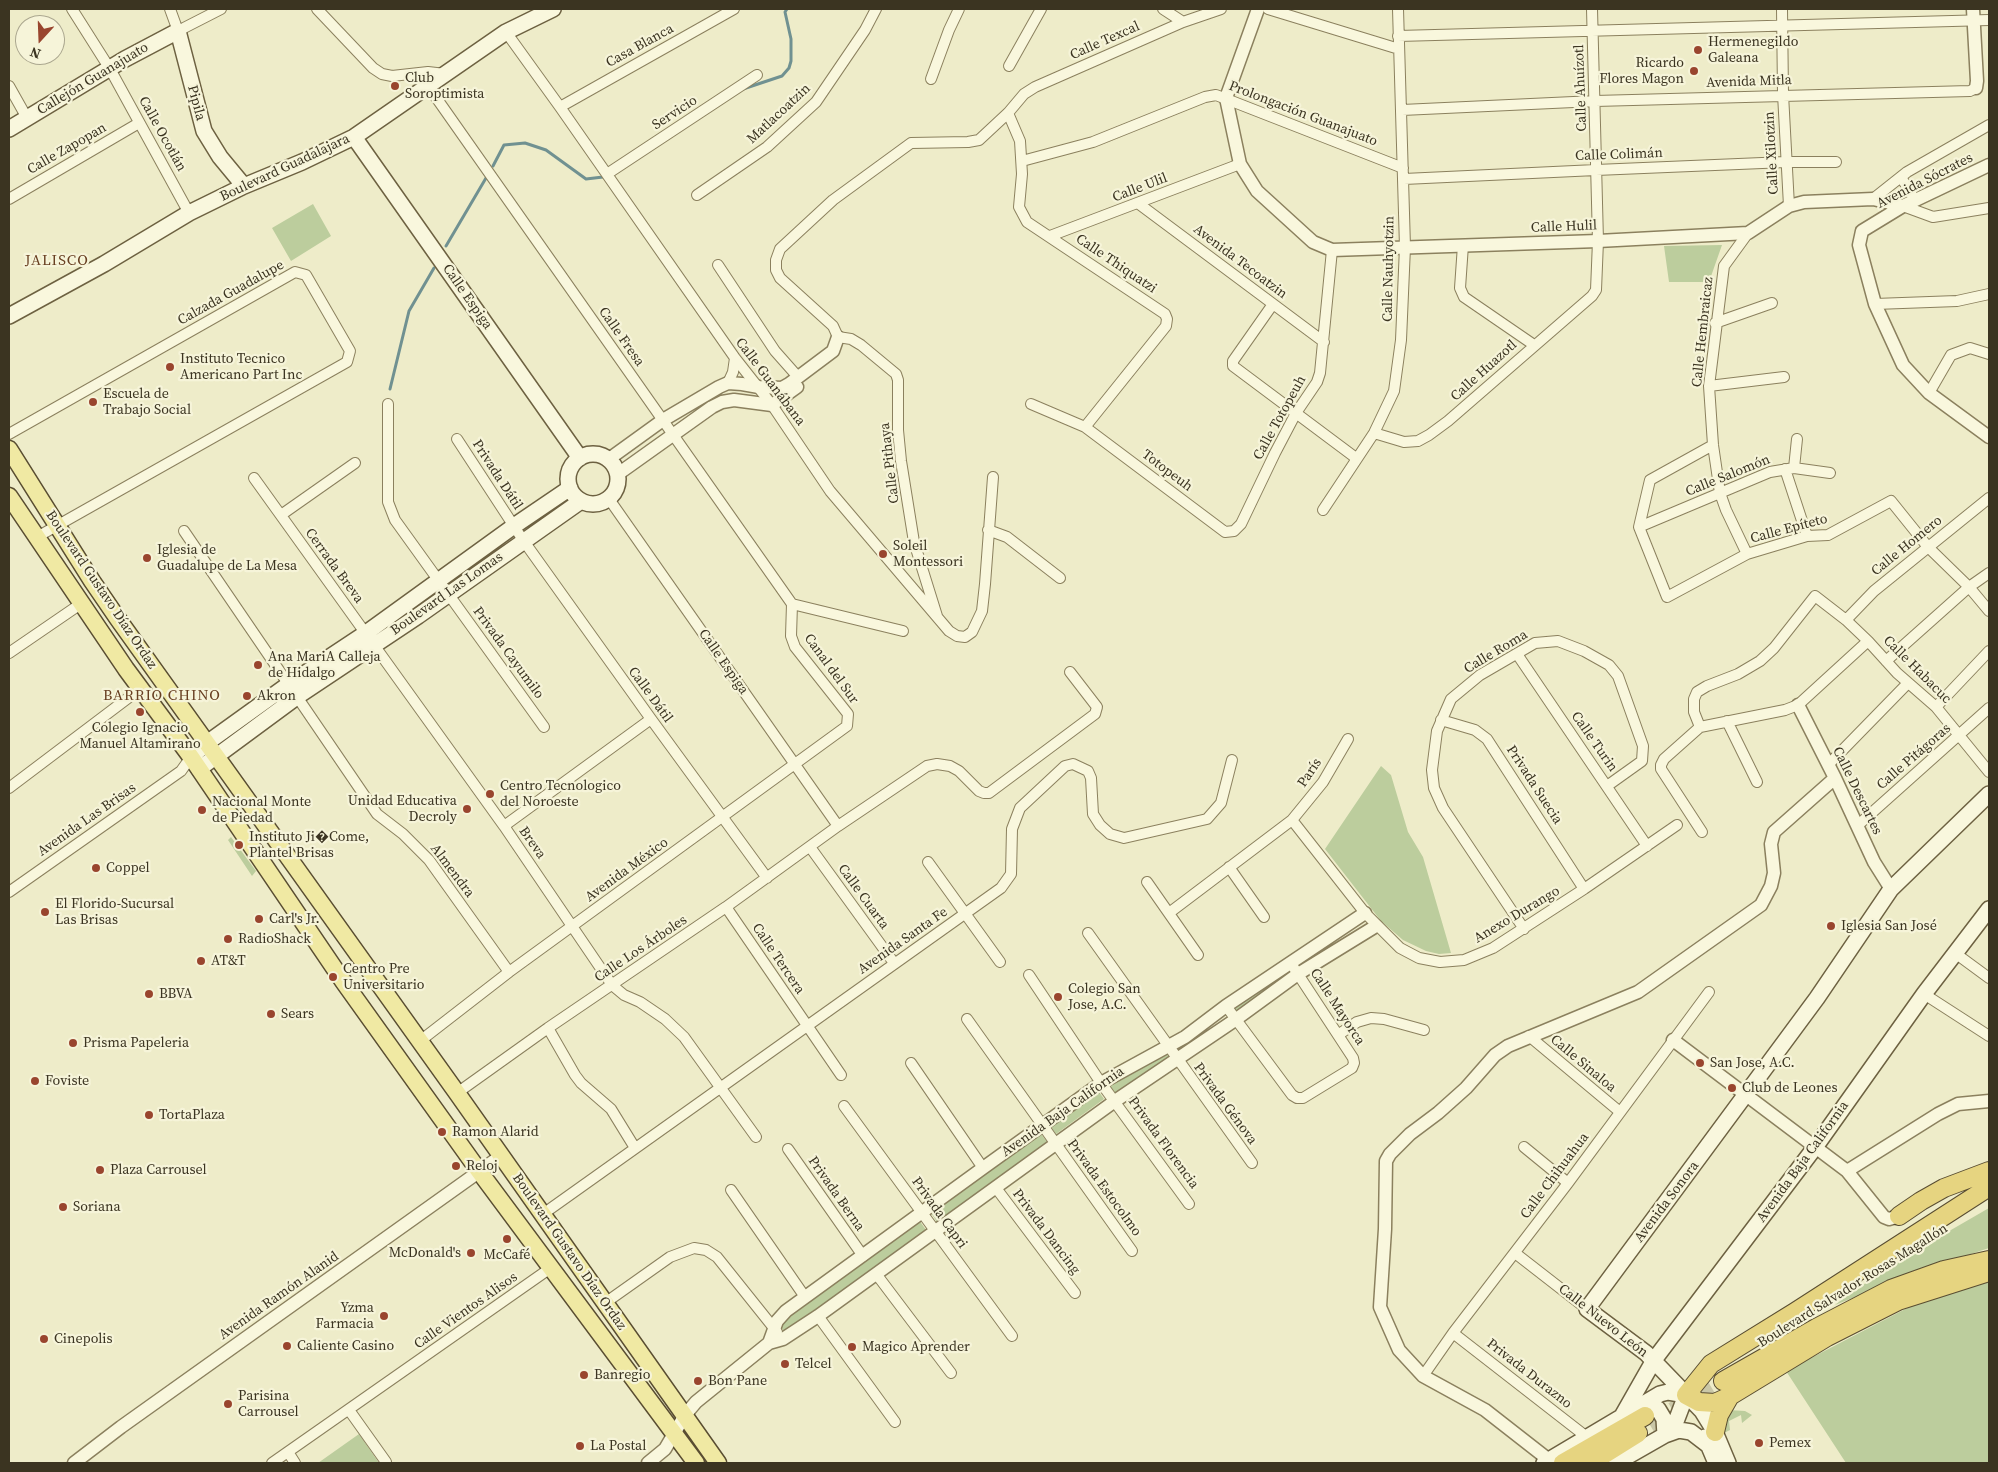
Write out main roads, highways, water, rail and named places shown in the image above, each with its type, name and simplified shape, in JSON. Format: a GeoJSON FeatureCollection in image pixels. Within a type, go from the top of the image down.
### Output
{"type":"FeatureCollection","features":[{"type":"Feature","properties":{"kind":"highway"},"geometry":{"type":"LineString","coordinates":[[1899,1216],[1944,1188],[1989,1171]]}},
{"type":"Feature","properties":{"kind":"highway"},"geometry":{"type":"LineString","coordinates":[[1686,1395],[1707,1404],[1714,1403],[1720,1378],[1795,1312],[1989,1187]]}},
{"type":"Feature","properties":{"kind":"highway","name":"Boulevard Salvador Rosas Magallón"},"geometry":{"type":"LineString","coordinates":[[1720,1378],[1989,1200]]}},
{"type":"Feature","properties":{"kind":"highway"},"geometry":{"type":"LineString","coordinates":[[1944,1270],[1989,1253]]}},
{"type":"Feature","properties":{"kind":"highway","name":"Boulevard Salvador Rosas Magallón"},"geometry":{"type":"LineString","coordinates":[[1720,1378],[1891,1289],[1944,1270],[1989,1260]]}},
{"type":"Feature","properties":{"kind":"highway"},"geometry":{"type":"LineString","coordinates":[[1686,1395],[1720,1378],[1827,1337],[1898,1301],[1989,1272]]}},
{"type":"Feature","properties":{"kind":"highway"},"geometry":{"type":"LineString","coordinates":[[1712,1439],[1719,1415],[1720,1378]]}},
{"type":"Feature","properties":{"kind":"highway"},"geometry":{"type":"LineString","coordinates":[[1552,1462],[1644,1416]]}},
{"type":"Feature","properties":{"kind":"highway"},"geometry":{"type":"LineString","coordinates":[[1590,1463],[1644,1416]]}},
{"type":"Feature","properties":{"kind":"main road","name":"Boulevard Guadalajara"},"geometry":{"type":"LineString","coordinates":[[9,316],[104,264],[190,213],[244,186],[302,162],[354,137],[506,32],[553,9]]}},
{"type":"Feature","properties":{"kind":"main road","name":"Callejón Guanajuato"},"geometry":{"type":"LineString","coordinates":[[9,129],[148,46],[178,31]]}},
{"type":"Feature","properties":{"kind":"main road","name":"Pipila"},"geometry":{"type":"LineString","coordinates":[[178,31],[204,130],[220,158],[244,186]]}},
{"type":"Feature","properties":{"kind":"main road","name":"Calle Espiga"},"geometry":{"type":"LineString","coordinates":[[354,137],[580,458]]}},
{"type":"Feature","properties":{"kind":"main road","name":"Boulevard Gustavo Díaz Ordaz"},"geometry":{"type":"LineString","coordinates":[[9,449],[92,581],[718,1463]]}},
{"type":"Feature","properties":{"kind":"main road"},"geometry":{"type":"LineString","coordinates":[[594,454],[609,459],[615,466],[618,474],[618,483],[615,492],[609,499],[600,503],[590,504],[581,500],[570,488],[568,480],[569,471],[580,458],[594,454]]}},
{"type":"Feature","properties":{"kind":"main road","name":"Boulevard Las Lomas"},"geometry":{"type":"LineString","coordinates":[[370,639],[438,581],[570,488]]}},
{"type":"Feature","properties":{"kind":"main road","name":"Boulevard Gustavo Díaz Ordaz"},"geometry":{"type":"LineString","coordinates":[[9,496],[140,689],[195,763],[343,981],[479,1171],[696,1463]]}},
{"type":"Feature","properties":{"kind":"main road","name":"Boulevard Las Lomas"},"geometry":{"type":"LineString","coordinates":[[195,763],[211,749],[293,690],[370,639],[448,594],[581,500]]}},
{"type":"Feature","properties":{"kind":"main road","name":"Avenida Sonora"},"geometry":{"type":"LineString","coordinates":[[1587,1309],[1817,998],[1891,889],[1989,794]]}},
{"type":"Feature","properties":{"kind":"main road","name":"Avenida Baja California"},"geometry":{"type":"LineString","coordinates":[[1621,1418],[1654,1360],[1816,1146],[1924,994],[1989,909]]}},
{"type":"Feature","properties":{"kind":"main road","name":"Calle Nuevo León"},"geometry":{"type":"LineString","coordinates":[[1587,1309],[1635,1343],[1654,1360],[1702,1411],[1712,1439]]}},
{"type":"Feature","properties":{"kind":"main road"},"geometry":{"type":"LineString","coordinates":[[1644,1416],[1650,1400],[1668,1392],[1686,1395],[1676,1424],[1665,1435]]}},
{"type":"Feature","properties":{"kind":"main road"},"geometry":{"type":"LineString","coordinates":[[1552,1462],[1621,1418],[1644,1416],[1651,1407],[1658,1409],[1664,1419],[1665,1435]]}},
{"type":"Feature","properties":{"kind":"main road"},"geometry":{"type":"LineString","coordinates":[[1616,1463],[1665,1435],[1679,1430],[1712,1439],[1728,1463]]}},
{"type":"Feature","properties":{"kind":"main road"},"geometry":{"type":"LineString","coordinates":[[1712,1439],[1716,1463]]}},
{"type":"Feature","properties":{"kind":"waterway"},"geometry":{"type":"LineString","coordinates":[[743,89],[782,76],[789,68],[791,61],[791,39],[785,12],[787,9]]}},
{"type":"Feature","properties":{"kind":"waterway"},"geometry":{"type":"LineString","coordinates":[[493,166],[504,145],[525,143],[546,150],[586,179],[603,177]]}},
{"type":"Feature","properties":{"kind":"waterway"},"geometry":{"type":"LineString","coordinates":[[446,246],[486,178]]}},
{"type":"Feature","properties":{"kind":"waterway"},"geometry":{"type":"LineString","coordinates":[[390,389],[409,311],[434,268]]}},
{"type":"Feature","properties":{"kind":"tunnel"},"geometry":{"type":"LineString","coordinates":[[1650,1425],[1723,1381]]}},
{"type":"Feature","properties":{"kind":"place","name":"Hermenegildo Galeana"},"geometry":{"type":"Point","coordinates":[1698,50]}},
{"type":"Feature","properties":{"kind":"place","name":"Ricardo Flores Magon"},"geometry":{"type":"Point","coordinates":[1694,71]}},
{"type":"Feature","properties":{"kind":"place","name":"Club Soroptimista"},"geometry":{"type":"Point","coordinates":[395,86]}},
{"type":"Feature","properties":{"kind":"place","name":"Instituto Tecnico Americano Part Inc"},"geometry":{"type":"Point","coordinates":[170,367]}},
{"type":"Feature","properties":{"kind":"place","name":"Escuela de Trabajo Social"},"geometry":{"type":"Point","coordinates":[93,402]}},
{"type":"Feature","properties":{"kind":"place","name":"Soleil Montessori"},"geometry":{"type":"Point","coordinates":[883,554]}},
{"type":"Feature","properties":{"kind":"place","name":"Iglesia de Guadalupe de La Mesa"},"geometry":{"type":"Point","coordinates":[147,558]}},
{"type":"Feature","properties":{"kind":"place","name":"Ana MariA Calleja de Hidalgo"},"geometry":{"type":"Point","coordinates":[258,665]}},
{"type":"Feature","properties":{"kind":"place","name":"Akron"},"geometry":{"type":"Point","coordinates":[247,696]}},
{"type":"Feature","properties":{"kind":"place","name":"Colegio Ignacio Manuel Altamirano"},"geometry":{"type":"Point","coordinates":[140,712]}},
{"type":"Feature","properties":{"kind":"place","name":"Centro Tecnologico del Noroeste"},"geometry":{"type":"Point","coordinates":[490,794]}},
{"type":"Feature","properties":{"kind":"place","name":"Unidad Educativa Decroly"},"geometry":{"type":"Point","coordinates":[467,809]}},
{"type":"Feature","properties":{"kind":"place","name":"Nacional Monte de Piedad"},"geometry":{"type":"Point","coordinates":[202,810]}},
{"type":"Feature","properties":{"kind":"place","name":"Instituto Ji�Come, Plantel Brisas"},"geometry":{"type":"Point","coordinates":[239,845]}},
{"type":"Feature","properties":{"kind":"place","name":"Coppel"},"geometry":{"type":"Point","coordinates":[96,868]}},
{"type":"Feature","properties":{"kind":"place","name":"El Florido-Sucursal Las Brisas"},"geometry":{"type":"Point","coordinates":[45,912]}},
{"type":"Feature","properties":{"kind":"place","name":"Carl's Jr."},"geometry":{"type":"Point","coordinates":[259,919]}},
{"type":"Feature","properties":{"kind":"place","name":"Iglesia San José"},"geometry":{"type":"Point","coordinates":[1831,926]}},
{"type":"Feature","properties":{"kind":"place","name":"RadioShack"},"geometry":{"type":"Point","coordinates":[228,939]}},
{"type":"Feature","properties":{"kind":"place","name":"AT&T"},"geometry":{"type":"Point","coordinates":[201,961]}},
{"type":"Feature","properties":{"kind":"place","name":"Centro Pre Universitario"},"geometry":{"type":"Point","coordinates":[333,977]}},
{"type":"Feature","properties":{"kind":"place","name":"BBVA"},"geometry":{"type":"Point","coordinates":[149,994]}},
{"type":"Feature","properties":{"kind":"place","name":"Colegio San Jose, A.C."},"geometry":{"type":"Point","coordinates":[1058,997]}},
{"type":"Feature","properties":{"kind":"place","name":"Sears"},"geometry":{"type":"Point","coordinates":[271,1014]}},
{"type":"Feature","properties":{"kind":"place","name":"Prisma Papeleria"},"geometry":{"type":"Point","coordinates":[73,1043]}},
{"type":"Feature","properties":{"kind":"place","name":"San Jose, A.C."},"geometry":{"type":"Point","coordinates":[1700,1063]}},
{"type":"Feature","properties":{"kind":"place","name":"Foviste"},"geometry":{"type":"Point","coordinates":[35,1081]}},
{"type":"Feature","properties":{"kind":"place","name":"Club de Leones"},"geometry":{"type":"Point","coordinates":[1732,1088]}},
{"type":"Feature","properties":{"kind":"place","name":"TortaPlaza"},"geometry":{"type":"Point","coordinates":[149,1115]}},
{"type":"Feature","properties":{"kind":"place","name":"Ramon Alarid"},"geometry":{"type":"Point","coordinates":[442,1132]}},
{"type":"Feature","properties":{"kind":"place","name":"Reloj"},"geometry":{"type":"Point","coordinates":[456,1166]}},
{"type":"Feature","properties":{"kind":"place","name":"Plaza Carrousel"},"geometry":{"type":"Point","coordinates":[100,1170]}},
{"type":"Feature","properties":{"kind":"place","name":"Soriana"},"geometry":{"type":"Point","coordinates":[63,1207]}},
{"type":"Feature","properties":{"kind":"place","name":"McCafé"},"geometry":{"type":"Point","coordinates":[507,1239]}},
{"type":"Feature","properties":{"kind":"place","name":"McDonald's"},"geometry":{"type":"Point","coordinates":[471,1253]}},
{"type":"Feature","properties":{"kind":"place","name":"Yzma Farmacia"},"geometry":{"type":"Point","coordinates":[384,1316]}},
{"type":"Feature","properties":{"kind":"place","name":"Cinepolis"},"geometry":{"type":"Point","coordinates":[44,1339]}},
{"type":"Feature","properties":{"kind":"place","name":"Caliente Casino"},"geometry":{"type":"Point","coordinates":[287,1346]}},
{"type":"Feature","properties":{"kind":"place","name":"Magico Aprender"},"geometry":{"type":"Point","coordinates":[852,1347]}},
{"type":"Feature","properties":{"kind":"place","name":"Telcel"},"geometry":{"type":"Point","coordinates":[785,1364]}},
{"type":"Feature","properties":{"kind":"place","name":"Banregio"},"geometry":{"type":"Point","coordinates":[584,1375]}},
{"type":"Feature","properties":{"kind":"place","name":"Bon Pane"},"geometry":{"type":"Point","coordinates":[698,1381]}},
{"type":"Feature","properties":{"kind":"place","name":"Parisina Carrousel"},"geometry":{"type":"Point","coordinates":[228,1404]}},
{"type":"Feature","properties":{"kind":"place","name":"Pemex"},"geometry":{"type":"Point","coordinates":[1759,1443]}},
{"type":"Feature","properties":{"kind":"place","name":"La Postal"},"geometry":{"type":"Point","coordinates":[580,1446]}},
{"type":"Feature","properties":{"kind":"district","name":"JALISCO"},"geometry":{"type":"Point","coordinates":[57,261]}},
{"type":"Feature","properties":{"kind":"district","name":"BARRIO CHINO"},"geometry":{"type":"Point","coordinates":[162,696]}}]}
